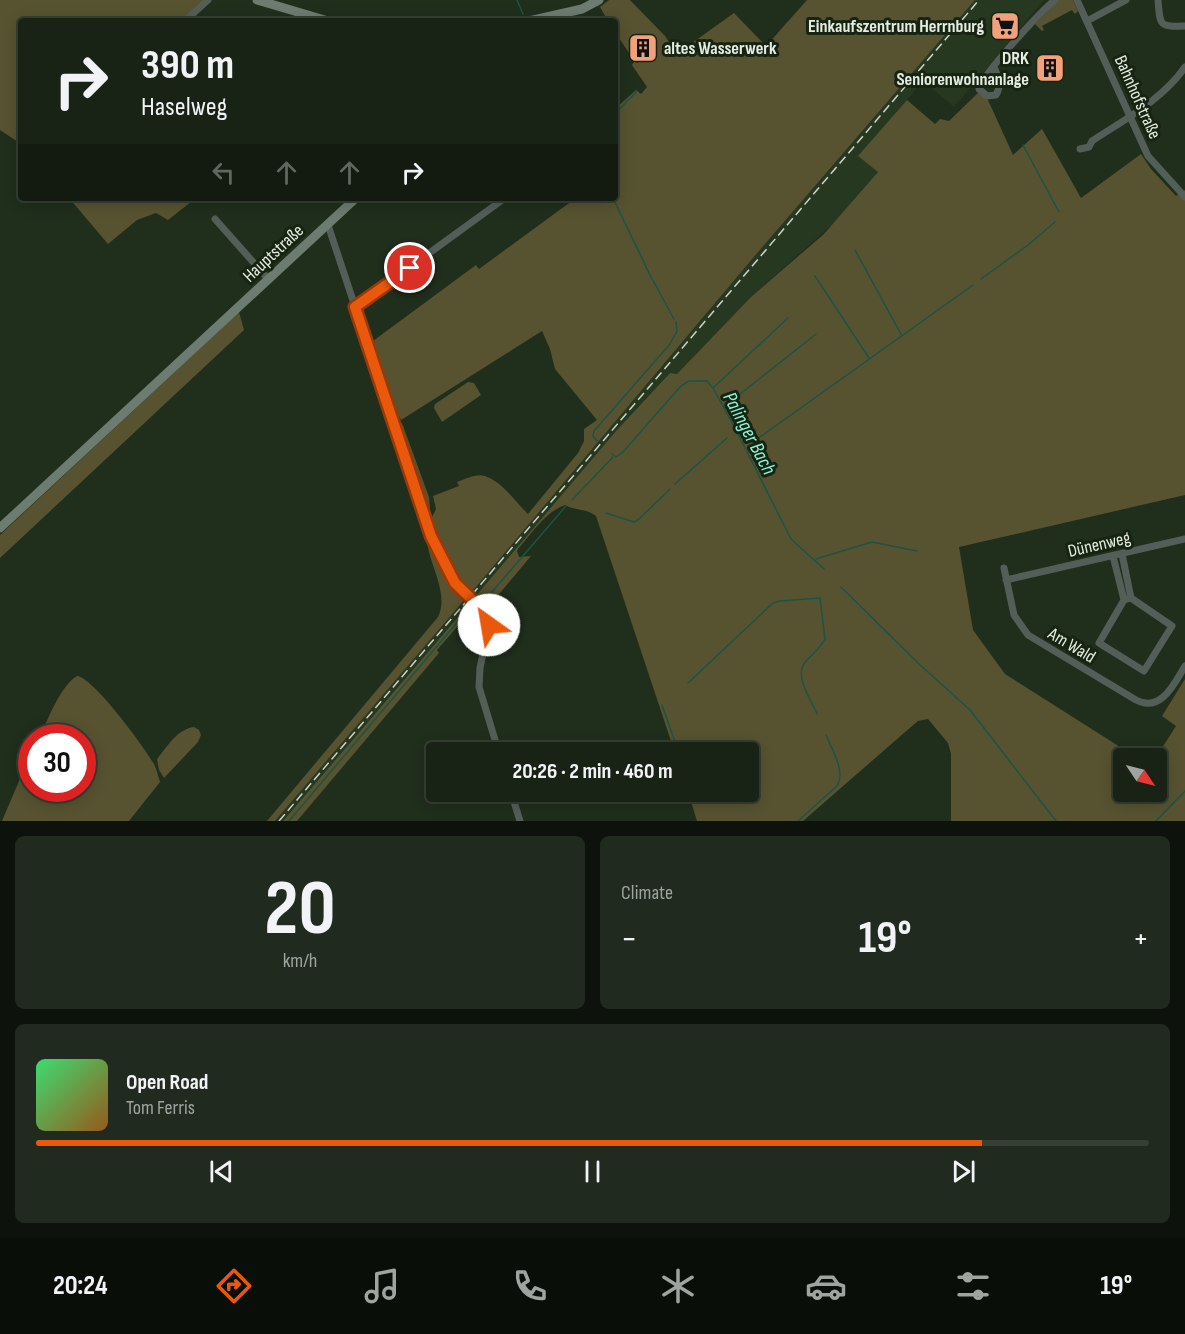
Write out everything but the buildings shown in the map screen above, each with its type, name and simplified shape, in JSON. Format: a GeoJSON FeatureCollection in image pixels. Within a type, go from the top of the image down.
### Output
{"type":"FeatureCollection","features":[{"type":"Feature","properties":{"kind":"main road"},"geometry":{"type":"LineString","coordinates":[[257,0],[290,4],[321,18]]}},
{"type":"Feature","properties":{"kind":"main road"},"geometry":{"type":"LineString","coordinates":[[541,18],[582,9],[599,0]]}},
{"type":"Feature","properties":{"kind":"main road","name":"Hauptstraße"},"geometry":{"type":"LineString","coordinates":[[0,528],[353,201]]}},
{"type":"Feature","properties":{"kind":"street"},"geometry":{"type":"LineString","coordinates":[[188,18],[208,0]]}},
{"type":"Feature","properties":{"kind":"street"},"geometry":{"type":"LineString","coordinates":[[994,67],[999,80],[999,90],[996,95],[987,96],[979,89],[979,85],[994,67],[1035,19],[1054,0]]}},
{"type":"Feature","properties":{"kind":"street","name":"Bahnhofstraße"},"geometry":{"type":"LineString","coordinates":[[1077,0],[1148,156],[1185,197]]}},
{"type":"Feature","properties":{"kind":"street"},"geometry":{"type":"LineString","coordinates":[[1087,21],[1113,3],[1126,0]]}},
{"type":"Feature","properties":{"kind":"street"},"geometry":{"type":"LineString","coordinates":[[1158,0],[1160,20],[1163,24],[1169,27],[1185,26]]}},
{"type":"Feature","properties":{"kind":"street"},"geometry":{"type":"LineString","coordinates":[[1080,149],[1089,147],[1092,141],[1164,92],[1185,67]]}},
{"type":"Feature","properties":{"kind":"street"},"geometry":{"type":"LineString","coordinates":[[355,307],[501,201]]}},
{"type":"Feature","properties":{"kind":"street"},"geometry":{"type":"LineString","coordinates":[[215,219],[269,279]]}},
{"type":"Feature","properties":{"kind":"street"},"geometry":{"type":"LineString","coordinates":[[328,225],[425,521],[452,579],[488,616],[489,625],[480,668],[479,687],[496,742]]}},
{"type":"Feature","properties":{"kind":"street","name":"Dünenweg"},"geometry":{"type":"LineString","coordinates":[[1006,580],[1185,539]]}},
{"type":"Feature","properties":{"kind":"street"},"geometry":{"type":"LineString","coordinates":[[1113,556],[1128,599],[1172,626],[1144,670],[1099,643],[1128,599],[1122,554]]}},
{"type":"Feature","properties":{"kind":"street","name":"Am Wald"},"geometry":{"type":"LineString","coordinates":[[1004,568],[1014,615],[1028,635],[1140,703],[1155,703],[1169,692],[1185,666]]}},
{"type":"Feature","properties":{"kind":"street"},"geometry":{"type":"LineString","coordinates":[[514,802],[520,821]]}},
{"type":"Feature","properties":{"kind":"shaded area"},"geometry":{"type":"Polygon","coordinates":[[[0,0],[204,0],[184,18],[18,18],[18,142],[0,130],[0,0]]]}},
{"type":"Feature","properties":{"kind":"shaded area"},"geometry":{"type":"Polygon","coordinates":[[[609,0],[630,0],[665,36],[673,48],[685,48],[734,13],[763,43],[768,44],[807,0],[975,0],[753,258],[470,594],[451,570],[429,523],[436,509],[433,496],[459,486],[457,482],[482,475],[497,483],[528,514],[578,453],[584,441],[584,429],[597,420],[555,369],[542,331],[401,420],[399,416],[394,420],[362,315],[364,315],[373,341],[476,265],[479,269],[572,201],[618,201],[618,106],[636,90],[641,94],[647,87],[632,65],[634,62],[638,63],[641,53],[647,50],[643,45],[639,50],[629,53],[618,36],[618,18],[606,18],[600,7],[609,0]]]}},
{"type":"Feature","properties":{"kind":"shaded area"},"geometry":{"type":"Polygon","coordinates":[[[975,0],[1044,0],[954,107],[923,81],[859,156],[878,172],[837,220],[751,297],[677,374],[670,373],[616,431],[474,598],[470,594],[753,258],[975,0]]]}},
{"type":"Feature","properties":{"kind":"shaded area"},"geometry":{"type":"Polygon","coordinates":[[[1058,0],[1073,0],[1078,11],[1075,14],[1072,10],[1042,26],[1044,30],[1042,31],[1035,24],[1058,0]]]}},
{"type":"Feature","properties":{"kind":"shaded area"},"geometry":{"type":"Polygon","coordinates":[[[978,93],[988,100],[1013,155],[1042,129],[1081,198],[1141,154],[1151,169],[1176,196],[1185,190],[1185,495],[959,547],[973,630],[1005,674],[1122,748],[1113,748],[1113,802],[1167,802],[1167,748],[1162,748],[1176,726],[1162,716],[1185,679],[1185,821],[951,821],[951,754],[948,743],[928,719],[918,721],[803,821],[697,821],[691,802],[759,802],[759,742],[671,742],[596,516],[565,505],[545,518],[518,549],[519,557],[531,556],[500,593],[495,603],[496,638],[490,638],[489,615],[474,598],[616,431],[670,373],[677,374],[751,297],[824,234],[878,172],[858,156],[907,100],[935,124],[940,119],[949,121],[978,93]]]}},
{"type":"Feature","properties":{"kind":"shaded area"},"geometry":{"type":"Polygon","coordinates":[[[72,201],[192,201],[168,220],[156,213],[137,220],[108,244],[72,201]]]}},
{"type":"Feature","properties":{"kind":"shaded area"},"geometry":{"type":"Polygon","coordinates":[[[239,312],[244,330],[0,558],[0,535],[239,312]]]}},
{"type":"Feature","properties":{"kind":"shaded area"},"geometry":{"type":"Polygon","coordinates":[[[468,382],[474,383],[481,395],[442,422],[434,408],[435,404],[468,382]]]}},
{"type":"Feature","properties":{"kind":"shaded area"},"geometry":{"type":"Polygon","coordinates":[[[397,423],[402,423],[429,497],[430,508],[426,513],[397,423]]]}},
{"type":"Feature","properties":{"kind":"shaded area"},"geometry":{"type":"Polygon","coordinates":[[[428,535],[452,584],[466,598],[275,821],[267,821],[438,617],[441,596],[429,553],[428,535]]]}},
{"type":"Feature","properties":{"kind":"shaded area"},"geometry":{"type":"Polygon","coordinates":[[[466,598],[471,602],[283,821],[275,821],[466,598]]]}},
{"type":"Feature","properties":{"kind":"shaded area"},"geometry":{"type":"Polygon","coordinates":[[[471,602],[475,606],[437,650],[439,653],[297,821],[283,821],[471,602]]]}},
{"type":"Feature","properties":{"kind":"shaded area"},"geometry":{"type":"Polygon","coordinates":[[[77,676],[85,679],[106,700],[154,764],[160,782],[129,821],[2,821],[18,783],[18,802],[96,802],[96,724],[45,724],[60,695],[77,676]]]}},
{"type":"Feature","properties":{"kind":"shaded area"},"geometry":{"type":"Polygon","coordinates":[[[194,727],[201,735],[198,742],[164,778],[159,770],[157,759],[177,735],[194,727]]]}},
{"type":"Feature","properties":{"kind":"waterway","name":"Palinger Bach"},"geometry":{"type":"LineString","coordinates":[[517,0],[523,14]]}},
{"type":"Feature","properties":{"kind":"waterway"},"geometry":{"type":"LineString","coordinates":[[618,111],[637,91]]}},
{"type":"Feature","properties":{"kind":"waterway"},"geometry":{"type":"LineString","coordinates":[[1023,145],[1059,212]]}},
{"type":"Feature","properties":{"kind":"waterway","name":"Palinger Bach"},"geometry":{"type":"LineString","coordinates":[[614,201],[674,319]]}},
{"type":"Feature","properties":{"kind":"waterway"},"geometry":{"type":"LineString","coordinates":[[981,279],[1055,222]]}},
{"type":"Feature","properties":{"kind":"waterway"},"geometry":{"type":"LineString","coordinates":[[855,250],[902,336]]}},
{"type":"Feature","properties":{"kind":"waterway"},"geometry":{"type":"LineString","coordinates":[[815,276],[869,358]]}},
{"type":"Feature","properties":{"kind":"waterway"},"geometry":{"type":"LineString","coordinates":[[753,442],[973,285]]}},
{"type":"Feature","properties":{"kind":"waterway"},"geometry":{"type":"LineString","coordinates":[[714,387],[788,318]]}},
{"type":"Feature","properties":{"kind":"waterway"},"geometry":{"type":"LineString","coordinates":[[597,441],[593,436],[594,431],[670,344],[677,331],[676,322]]}},
{"type":"Feature","properties":{"kind":"waterway"},"geometry":{"type":"LineString","coordinates":[[725,406],[816,334]]}},
{"type":"Feature","properties":{"kind":"waterway","name":"Palinger Bach"},"geometry":{"type":"LineString","coordinates":[[612,454],[616,457],[622,453],[681,386],[689,381],[707,381],[736,430],[791,539],[824,569]]}},
{"type":"Feature","properties":{"kind":"waterway"},"geometry":{"type":"LineString","coordinates":[[675,484],[727,438]]}},
{"type":"Feature","properties":{"kind":"waterway"},"geometry":{"type":"LineString","coordinates":[[572,500],[613,457]]}},
{"type":"Feature","properties":{"kind":"waterway"},"geometry":{"type":"LineString","coordinates":[[606,513],[634,522],[670,489]]}},
{"type":"Feature","properties":{"kind":"waterway"},"geometry":{"type":"LineString","coordinates":[[491,593],[566,506]]}},
{"type":"Feature","properties":{"kind":"waterway"},"geometry":{"type":"LineString","coordinates":[[816,559],[872,542],[917,551]]}},
{"type":"Feature","properties":{"kind":"waterway","name":"Palinger Bach"},"geometry":{"type":"LineString","coordinates":[[841,587],[918,663],[970,710],[1056,821]]}},
{"type":"Feature","properties":{"kind":"waterway"},"geometry":{"type":"LineString","coordinates":[[688,683],[773,603],[820,598],[825,639],[806,661],[801,674],[804,688],[817,714]]}},
{"type":"Feature","properties":{"kind":"waterway"},"geometry":{"type":"LineString","coordinates":[[289,821],[471,606]]}},
{"type":"Feature","properties":{"kind":"waterway"},"geometry":{"type":"LineString","coordinates":[[662,705],[675,742]]}},
{"type":"Feature","properties":{"kind":"waterway"},"geometry":{"type":"LineString","coordinates":[[798,821],[837,786],[839,780],[837,760],[826,735]]}},
{"type":"Feature","properties":{"kind":"waterway"},"geometry":{"type":"LineString","coordinates":[[1156,821],[1185,791]]}},
{"type":"Feature","properties":{"kind":"railway"},"geometry":{"type":"LineString","coordinates":[[279,821],[979,0]]}},
{"type":"Feature","properties":{"kind":"place","name":"Einkaufszentrum Herrnburg"},"geometry":{"type":"Point","coordinates":[1005,26]}},
{"type":"Feature","properties":{"kind":"place","name":"altes Wasserwerk"},"geometry":{"type":"Point","coordinates":[643,48]}},
{"type":"Feature","properties":{"kind":"place","name":"DRK Seniorenwohnanlage"},"geometry":{"type":"Point","coordinates":[1050,68]}},
{"type":"Feature","properties":{"kind":"route"},"geometry":{"type":"LineString","coordinates":[[410,268],[355,307],[431,536],[455,583],[482,608],[488,616],[489,625]]}}]}
